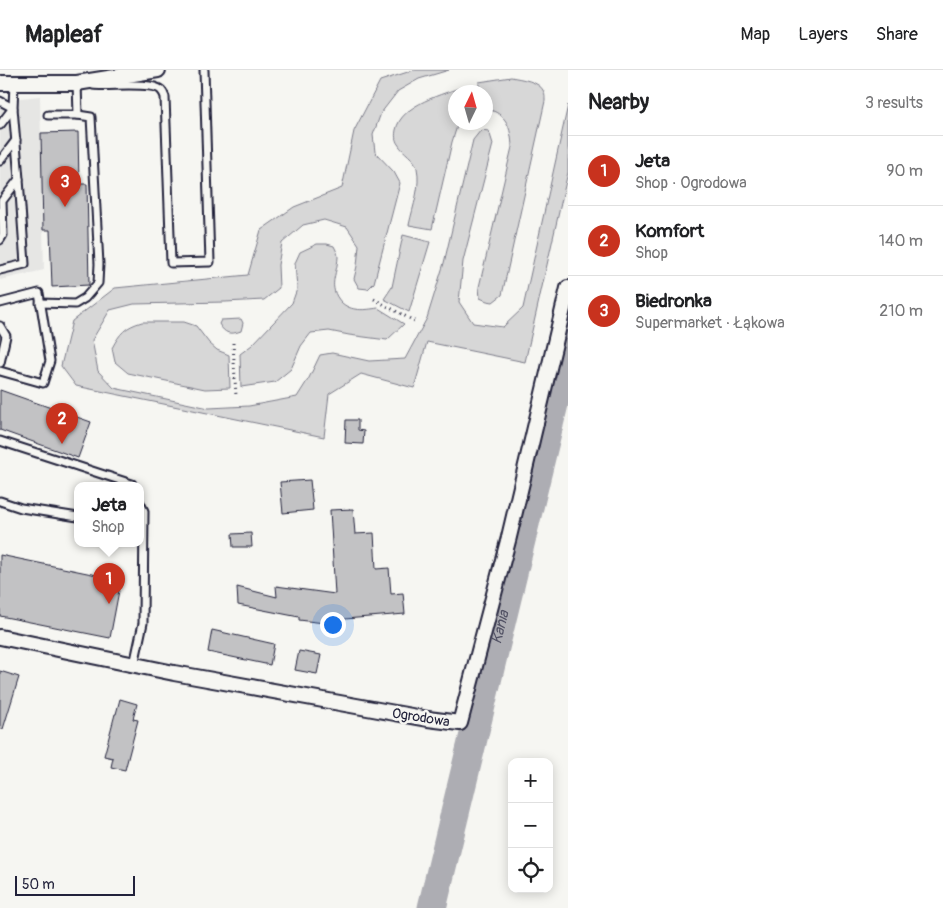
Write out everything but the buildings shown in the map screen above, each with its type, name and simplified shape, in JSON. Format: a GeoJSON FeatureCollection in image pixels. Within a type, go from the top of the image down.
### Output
{"type":"FeatureCollection","features":[{"type":"Feature","properties":{"kind":"street"},"geometry":{"type":"LineString","coordinates":[[7,83],[77,84],[158,70]]}},
{"type":"Feature","properties":{"kind":"street","name":"Ogrodowa"},"geometry":{"type":"LineString","coordinates":[[0,637],[134,665],[428,719],[460,723],[509,537],[568,288]]}},
{"type":"Feature","properties":{"kind":"lane"},"geometry":{"type":"LineString","coordinates":[[78,115],[77,84],[104,86],[152,85],[160,89],[165,96],[171,263],[210,262],[204,70]]}},
{"type":"Feature","properties":{"kind":"lane"},"geometry":{"type":"LineString","coordinates":[[0,270],[25,264],[13,108],[7,83]]}},
{"type":"Feature","properties":{"kind":"lane"},"geometry":{"type":"LineString","coordinates":[[0,101],[13,108]]}},
{"type":"Feature","properties":{"kind":"lane"},"geometry":{"type":"LineString","coordinates":[[0,125],[13,108]]}},
{"type":"Feature","properties":{"kind":"lane"},"geometry":{"type":"LineString","coordinates":[[40,303],[75,304],[85,298],[98,283],[99,264],[92,117],[48,115]]}},
{"type":"Feature","properties":{"kind":"lane"},"geometry":{"type":"LineString","coordinates":[[0,161],[16,140]]}},
{"type":"Feature","properties":{"kind":"lane"},"geometry":{"type":"LineString","coordinates":[[0,240],[3,235],[2,201],[19,178]]}},
{"type":"Feature","properties":{"kind":"lane"},"geometry":{"type":"LineString","coordinates":[[0,303],[39,293],[50,361],[43,383],[0,371]]}},
{"type":"Feature","properties":{"kind":"lane"},"geometry":{"type":"LineString","coordinates":[[0,326],[6,336],[0,363]]}},
{"type":"Feature","properties":{"kind":"lane"},"geometry":{"type":"LineString","coordinates":[[0,441],[126,482]]}},
{"type":"Feature","properties":{"kind":"lane"},"geometry":{"type":"LineString","coordinates":[[0,501],[21,508],[74,516]]}},
{"type":"Feature","properties":{"kind":"lane"},"geometry":{"type":"LineString","coordinates":[[134,665],[143,623],[142,547]]}},
{"type":"Feature","properties":{"kind":"path"},"geometry":{"type":"LineString","coordinates":[[374,299],[414,320]]}},
{"type":"Feature","properties":{"kind":"path"},"geometry":{"type":"LineString","coordinates":[[233,342],[236,396]]}},
{"type":"Feature","properties":{"kind":"shaded area"},"geometry":{"type":"Polygon","coordinates":[[[414,70],[449,70],[419,79],[398,91],[381,113],[373,135],[375,152],[394,172],[400,183],[374,283],[368,289],[359,288],[354,279],[359,245],[347,227],[324,220],[303,225],[282,243],[278,265],[279,288],[264,300],[134,304],[110,310],[92,340],[98,371],[114,388],[209,408],[249,406],[297,397],[320,355],[332,353],[369,361],[405,359],[427,318],[444,263],[473,140],[481,130],[489,131],[493,144],[463,261],[459,302],[473,323],[503,327],[523,308],[568,105],[568,172],[525,362],[427,342],[414,388],[361,374],[329,394],[324,437],[76,386],[61,366],[72,321],[115,288],[248,275],[261,230],[294,207],[342,188],[354,131],[380,81],[414,70]]]}},
{"type":"Feature","properties":{"kind":"shaded area"},"geometry":{"type":"Polygon","coordinates":[[[511,77],[539,85],[545,95],[502,295],[493,302],[480,298],[479,287],[512,147],[507,122],[493,111],[493,85],[479,85],[479,82],[511,77]]]}},
{"type":"Feature","properties":{"kind":"shaded area"},"geometry":{"type":"Polygon","coordinates":[[[448,92],[448,130],[456,130],[432,229],[409,225],[416,196],[418,175],[416,164],[396,141],[396,132],[400,121],[406,113],[424,101],[448,92]]]}},
{"type":"Feature","properties":{"kind":"shaded area"},"geometry":{"type":"Polygon","coordinates":[[[40,96],[44,270],[0,280],[0,100],[40,96]]]}},
{"type":"Feature","properties":{"kind":"shaded area"},"geometry":{"type":"Polygon","coordinates":[[[403,235],[430,242],[409,312],[384,299],[392,287],[403,235]]]}},
{"type":"Feature","properties":{"kind":"shaded area"},"geometry":{"type":"Polygon","coordinates":[[[317,244],[334,246],[337,252],[334,291],[341,302],[354,309],[378,308],[404,324],[387,340],[329,331],[311,333],[301,346],[291,369],[275,382],[241,387],[240,354],[252,345],[292,303],[297,289],[295,263],[300,252],[317,244]]]}},
{"type":"Feature","properties":{"kind":"shaded area"},"geometry":{"type":"Polygon","coordinates":[[[241,319],[243,323],[241,331],[237,332],[226,332],[219,324],[221,320],[241,319]]]}},
{"type":"Feature","properties":{"kind":"shaded area"},"geometry":{"type":"Polygon","coordinates":[[[142,322],[184,322],[196,326],[209,343],[217,350],[229,355],[230,388],[205,389],[128,373],[115,362],[112,348],[124,331],[142,322]]]}},
{"type":"Feature","properties":{"kind":"waterway","name":"Kania"},"geometry":{"type":"LineString","coordinates":[[432,908],[568,346]]}},
{"type":"Feature","properties":{"kind":"place","name":"Biedronka"},"geometry":{"type":"Point","coordinates":[65,207]}},
{"type":"Feature","properties":{"kind":"place","name":"Komfort"},"geometry":{"type":"Point","coordinates":[62,444]}},
{"type":"Feature","properties":{"kind":"place","name":"Jeta"},"geometry":{"type":"Point","coordinates":[109,604]}}]}
